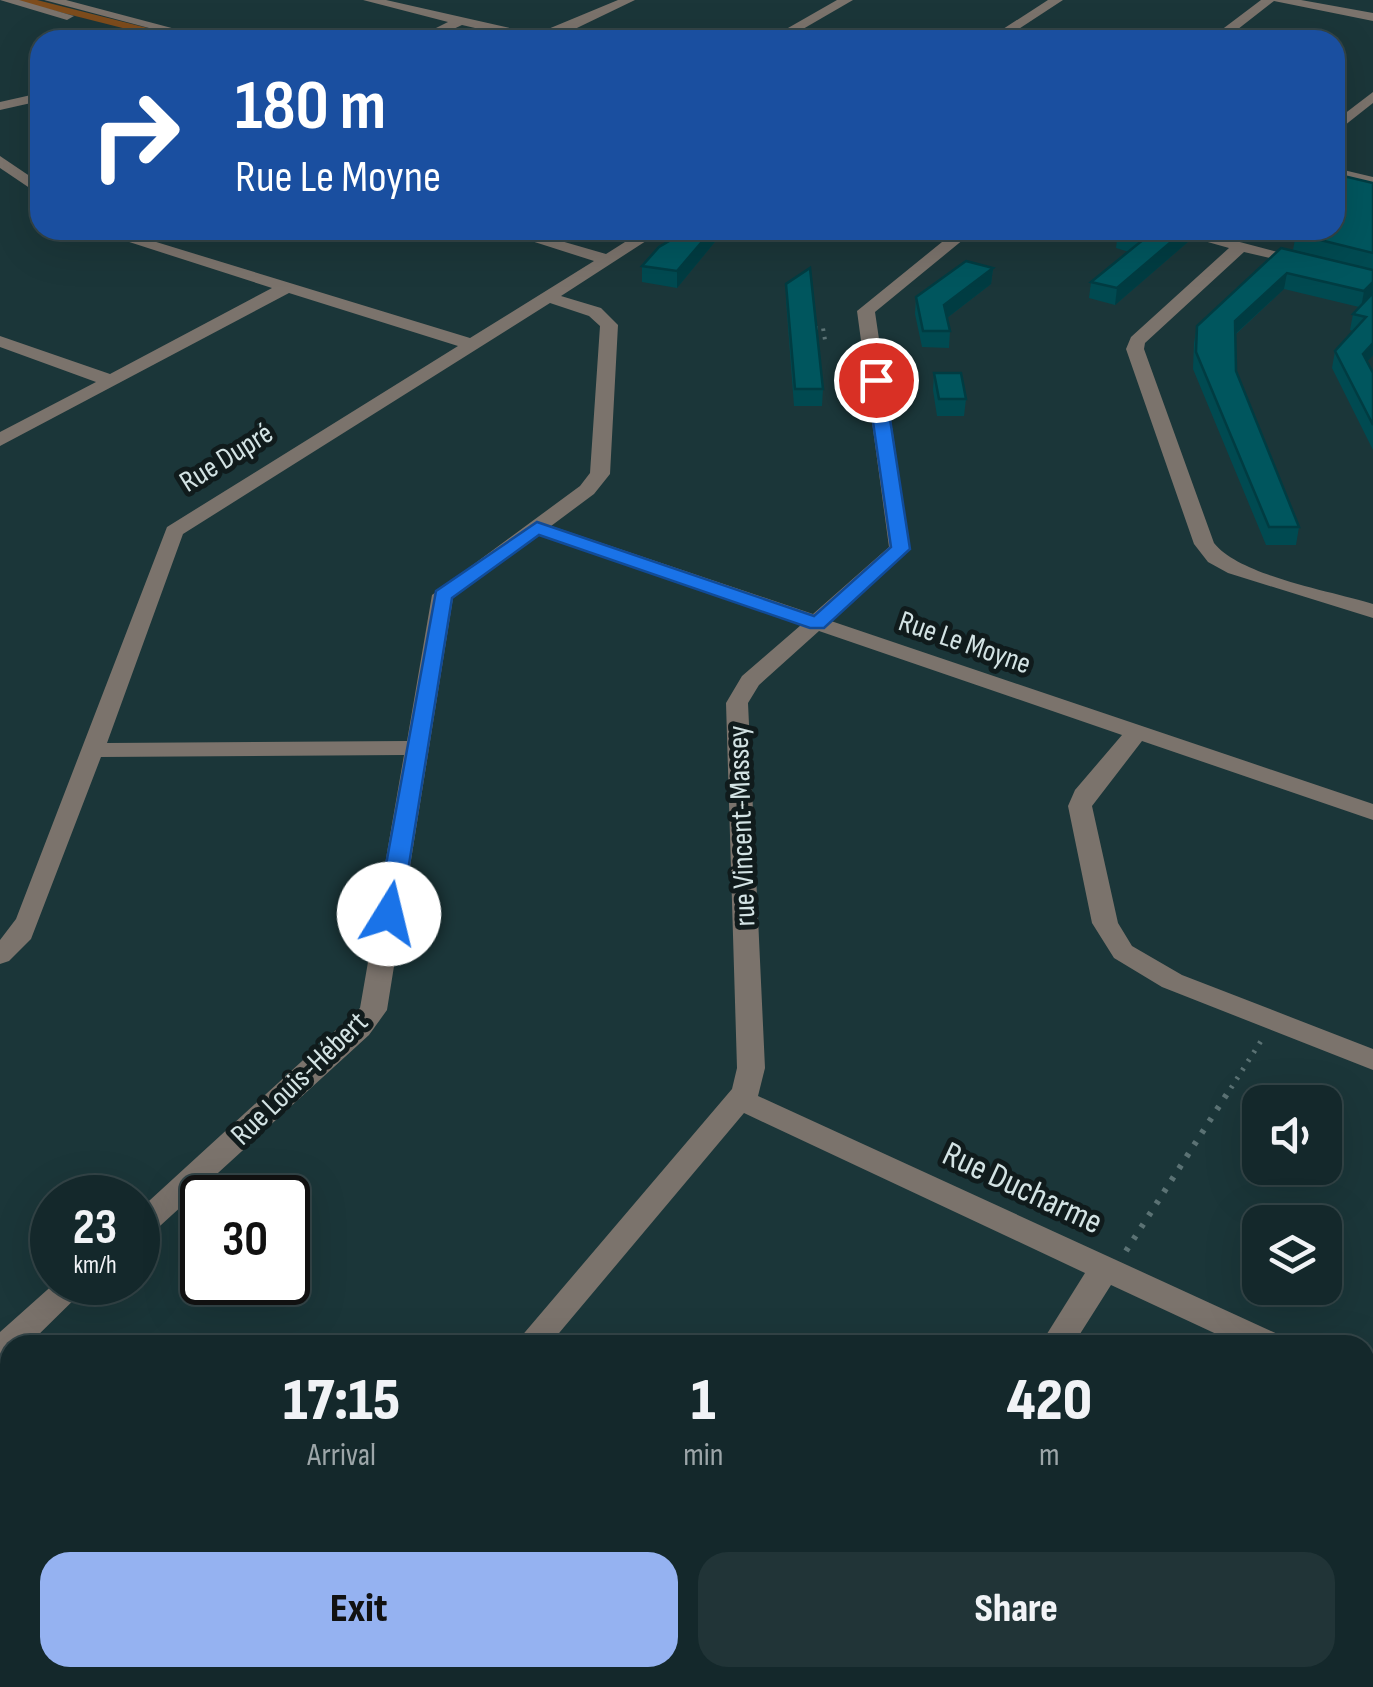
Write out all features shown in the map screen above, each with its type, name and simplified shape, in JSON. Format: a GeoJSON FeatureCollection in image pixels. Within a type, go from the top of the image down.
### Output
{"type":"FeatureCollection","features":[{"type":"Feature","properties":{"kind":"street"},"geometry":{"type":"LineString","coordinates":[[4,0],[122,30]]}},
{"type":"Feature","properties":{"kind":"street"},"geometry":{"type":"LineString","coordinates":[[50,0],[170,30]]}},
{"type":"Feature","properties":{"kind":"street"},"geometry":{"type":"LineString","coordinates":[[369,0],[500,30]]}},
{"type":"Feature","properties":{"kind":"street"},"geometry":{"type":"LineString","coordinates":[[561,30],[629,0]]}},
{"type":"Feature","properties":{"kind":"street"},"geometry":{"type":"LineString","coordinates":[[792,30],[847,0]]}},
{"type":"Feature","properties":{"kind":"street"},"geometry":{"type":"LineString","coordinates":[[1009,30],[1057,0]]}},
{"type":"Feature","properties":{"kind":"street"},"geometry":{"type":"LineString","coordinates":[[1228,30],[1269,0]]}},
{"type":"Feature","properties":{"kind":"street"},"geometry":{"type":"LineString","coordinates":[[1280,0],[1373,18]]}},
{"type":"Feature","properties":{"kind":"street"},"geometry":{"type":"LineString","coordinates":[[441,30],[460,21]]}},
{"type":"Feature","properties":{"kind":"street"},"geometry":{"type":"LineString","coordinates":[[1345,121],[1373,96]]}},
{"type":"Feature","properties":{"kind":"street"},"geometry":{"type":"LineString","coordinates":[[0,106],[30,98]]}},
{"type":"Feature","properties":{"kind":"street"},"geometry":{"type":"LineString","coordinates":[[0,162],[30,181]]}},
{"type":"Feature","properties":{"kind":"street"},"geometry":{"type":"LineString","coordinates":[[1345,176],[1373,182]]}},
{"type":"Feature","properties":{"kind":"street"},"geometry":{"type":"LineString","coordinates":[[132,240],[470,344]]}},
{"type":"Feature","properties":{"kind":"street"},"geometry":{"type":"LineString","coordinates":[[541,240],[608,259]]}},
{"type":"Feature","properties":{"kind":"street","name":"Rue Dupré"},"geometry":{"type":"LineString","coordinates":[[0,955],[18,939],[29,920],[168,542],[179,526],[639,240]]}},
{"type":"Feature","properties":{"kind":"street","name":"rue Vincent-Massey"},"geometry":{"type":"LineString","coordinates":[[741,1100],[750,1068],[737,703],[750,682],[901,546],[866,312],[954,240]]}},
{"type":"Feature","properties":{"kind":"street"},"geometry":{"type":"LineString","coordinates":[[1216,240],[1318,265]]}},
{"type":"Feature","properties":{"kind":"street"},"geometry":{"type":"LineString","coordinates":[[1241,246],[1143,332],[1136,345],[1179,475],[1204,544],[1215,558],[1235,569],[1373,611]]}},
{"type":"Feature","properties":{"kind":"street"},"geometry":{"type":"LineString","coordinates":[[0,440],[286,288]]}},
{"type":"Feature","properties":{"kind":"street","name":"Rue Louis-Hébert"},"geometry":{"type":"LineString","coordinates":[[160,1208],[369,1016],[443,595],[592,486],[600,474],[609,328],[600,314],[547,297]]}},
{"type":"Feature","properties":{"kind":"street"},"geometry":{"type":"LineString","coordinates":[[0,341],[112,381]]}},
{"type":"Feature","properties":{"kind":"street","name":"Rue Le Moyne"},"geometry":{"type":"LineString","coordinates":[[537,528],[1373,812]]}},
{"type":"Feature","properties":{"kind":"street"},"geometry":{"type":"LineString","coordinates":[[1137,732],[1088,790],[1080,806],[1111,938],[1131,959],[1160,976],[1373,1060]]}},
{"type":"Feature","properties":{"kind":"street"},"geometry":{"type":"LineString","coordinates":[[93,750],[416,748]]}},
{"type":"Feature","properties":{"kind":"street"},"geometry":{"type":"LineString","coordinates":[[539,1335],[741,1100]]}},
{"type":"Feature","properties":{"kind":"street","name":"Rue Ducharme"},"geometry":{"type":"LineString","coordinates":[[741,1100],[1114,1261],[1252,1335]]}},
{"type":"Feature","properties":{"kind":"street"},"geometry":{"type":"LineString","coordinates":[[1063,1335],[1114,1261]]}},
{"type":"Feature","properties":{"kind":"street"},"geometry":{"type":"LineString","coordinates":[[18,1335],[51,1305]]}},
{"type":"Feature","properties":{"kind":"path"},"geometry":{"type":"LineString","coordinates":[[815,328],[823,328],[825,340]]}},
{"type":"Feature","properties":{"kind":"path"},"geometry":{"type":"LineString","coordinates":[[1114,1261],[1264,1036]]}},
{"type":"Feature","properties":{"kind":"shaded area"},"geometry":{"type":"Polygon","coordinates":[[[12,0],[37,0],[156,30],[130,30],[12,0]]]}},
{"type":"Feature","properties":{"kind":"building"},"geometry":{"type":"Polygon","coordinates":[[[1345,176],[1373,183],[1373,253],[1320,240],[1345,240],[1345,176]]]}},
{"type":"Feature","properties":{"kind":"building"},"geometry":{"type":"Polygon","coordinates":[[[671,240],[703,240],[677,271],[642,266],[671,240]]]}},
{"type":"Feature","properties":{"kind":"building"},"geometry":{"type":"Polygon","coordinates":[[[1143,240],[1173,240],[1117,288],[1091,282],[1143,240]]]}},
{"type":"Feature","properties":{"kind":"building"},"geometry":{"type":"Polygon","coordinates":[[[1281,248],[1373,270],[1373,282],[1364,291],[1287,273],[1235,321],[1236,371],[1299,527],[1269,527],[1196,352],[1197,326],[1281,248]]]}},
{"type":"Feature","properties":{"kind":"building"},"geometry":{"type":"Polygon","coordinates":[[[966,261],[993,268],[944,305],[950,331],[923,331],[916,297],[966,261]]]}},
{"type":"Feature","properties":{"kind":"building"},"geometry":{"type":"Polygon","coordinates":[[[810,268],[823,389],[795,389],[786,284],[810,268]]]}},
{"type":"Feature","properties":{"kind":"building"},"geometry":{"type":"Polygon","coordinates":[[[1373,293],[1373,343],[1363,354],[1373,373],[1373,425],[1335,351],[1366,317],[1353,314],[1373,293]]]}},
{"type":"Feature","properties":{"kind":"building"},"geometry":{"type":"Polygon","coordinates":[[[934,373],[961,373],[966,399],[939,399],[934,373]]]}},
{"type":"Feature","properties":{"kind":"route"},"geometry":{"type":"LineString","coordinates":[[389,914],[443,595],[537,528],[817,624],[900,549],[876,380]]}}]}
